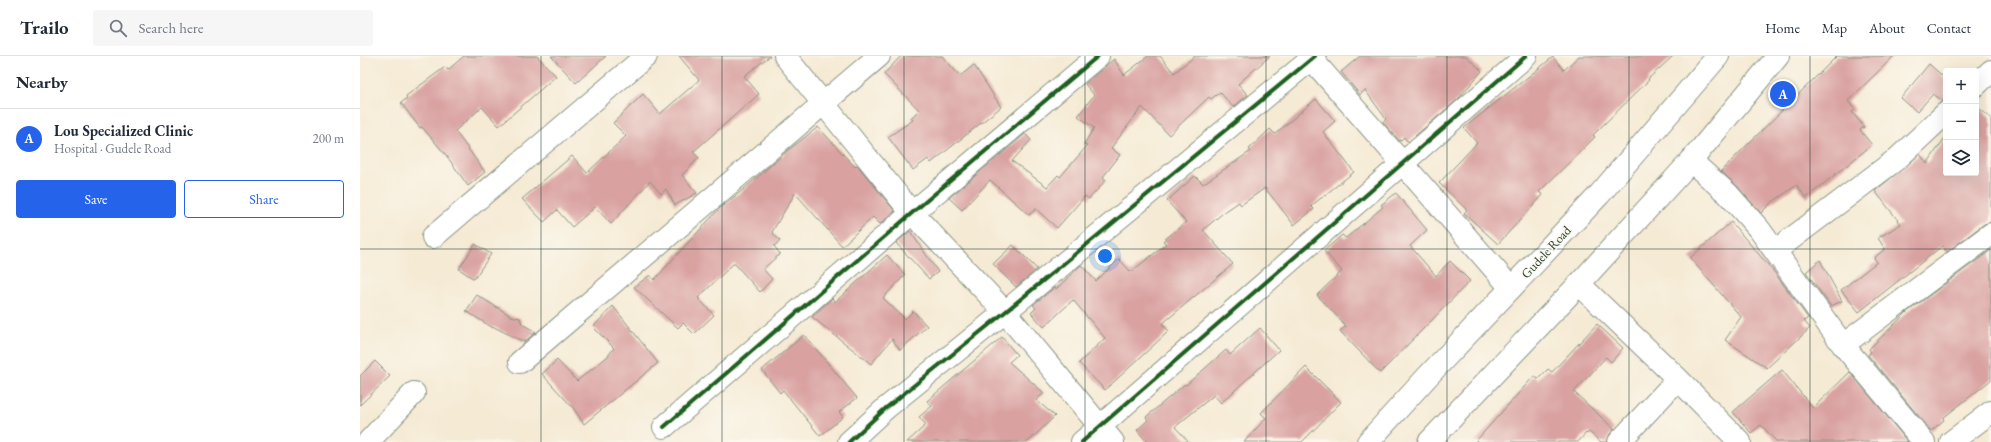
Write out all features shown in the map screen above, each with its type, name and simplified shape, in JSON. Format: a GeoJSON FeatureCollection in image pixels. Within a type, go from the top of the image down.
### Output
{"type":"FeatureCollection","features":[{"type":"Feature","properties":{"kind":"main road"},"geometry":{"type":"LineString","coordinates":[[433,237],[646,56]]}},
{"type":"Feature","properties":{"kind":"main road"},"geometry":{"type":"LineString","coordinates":[[785,56],[912,213],[1005,312],[1106,435]]}},
{"type":"Feature","properties":{"kind":"main road"},"geometry":{"type":"LineString","coordinates":[[520,362],[879,56]]}},
{"type":"Feature","properties":{"kind":"main road"},"geometry":{"type":"LineString","coordinates":[[664,427],[912,213],[1098,56]]}},
{"type":"Feature","properties":{"kind":"main road"},"geometry":{"type":"LineString","coordinates":[[1082,442],[1106,435],[1402,164],[1526,56]]}},
{"type":"Feature","properties":{"kind":"main road","name":"Gudele Road"},"geometry":{"type":"LineString","coordinates":[[1368,442],[1427,377],[1599,195],[1718,56]]}},
{"type":"Feature","properties":{"kind":"main road"},"geometry":{"type":"LineString","coordinates":[[1429,442],[1579,284],[1691,161],[1778,56]]}},
{"type":"Feature","properties":{"kind":"main road"},"geometry":{"type":"LineString","coordinates":[[849,442],[886,408],[1005,312],[1312,57],[1402,164],[1511,288]]}},
{"type":"Feature","properties":{"kind":"main road"},"geometry":{"type":"LineString","coordinates":[[1979,82],[1991,71]]}},
{"type":"Feature","properties":{"kind":"main road"},"geometry":{"type":"LineString","coordinates":[[1775,251],[1898,158],[1943,116]]}},
{"type":"Feature","properties":{"kind":"main road"},"geometry":{"type":"LineString","coordinates":[[1691,161],[1728,194],[1759,229],[1843,345],[1924,442]]}},
{"type":"Feature","properties":{"kind":"main road"},"geometry":{"type":"LineString","coordinates":[[1843,345],[1991,234]]}},
{"type":"Feature","properties":{"kind":"main road"},"geometry":{"type":"LineString","coordinates":[[1579,284],[1678,379],[1740,442]]}},
{"type":"Feature","properties":{"kind":"main road"},"geometry":{"type":"LineString","coordinates":[[1619,442],[1678,379]]}},
{"type":"Feature","properties":{"kind":"main road"},"geometry":{"type":"LineString","coordinates":[[368,442],[414,393]]}},
{"type":"Feature","properties":{"kind":"main road"},"geometry":{"type":"LineString","coordinates":[[1951,442],[1991,412]]}},
{"type":"Feature","properties":{"kind":"building"},"geometry":{"type":"Polygon","coordinates":[[[464,56],[537,56],[556,76],[499,126],[482,107],[455,131],[485,172],[468,186],[446,155],[422,127],[420,128],[401,103],[407,98],[406,96],[445,67],[448,70],[464,56]]]}},
{"type":"Feature","properties":{"kind":"building"},"geometry":{"type":"Polygon","coordinates":[[[551,56],[606,56],[576,83],[551,56]]]}},
{"type":"Feature","properties":{"kind":"building"},"geometry":{"type":"Polygon","coordinates":[[[679,56],[770,56],[744,76],[759,94],[693,152],[699,158],[682,175],[697,193],[675,205],[666,189],[661,194],[650,181],[611,224],[595,207],[572,227],[557,210],[544,222],[522,199],[572,156],[587,173],[626,136],[613,123],[643,94],[660,114],[699,80],[679,56]]]}},
{"type":"Feature","properties":{"kind":"building"},"geometry":{"type":"Polygon","coordinates":[[[901,56],[942,56],[960,76],[974,65],[1001,107],[931,163],[928,159],[913,170],[888,137],[913,120],[911,118],[919,110],[884,74],[901,56]]]}},
{"type":"Feature","properties":{"kind":"building"},"geometry":{"type":"Polygon","coordinates":[[[1148,56],[1160,56],[1174,73],[1195,56],[1270,56],[1238,84],[1248,95],[1233,107],[1220,92],[1211,99],[1209,97],[1169,135],[1142,107],[1111,148],[1120,155],[1103,177],[1106,180],[1089,199],[1085,196],[1057,228],[1036,209],[1029,215],[990,180],[962,210],[949,198],[1025,134],[1031,140],[1012,161],[1047,187],[1058,175],[1060,177],[1087,146],[1084,144],[1094,128],[1078,116],[1094,95],[1085,84],[1114,59],[1124,75],[1148,56]]]}},
{"type":"Feature","properties":{"kind":"building"},"geometry":{"type":"Polygon","coordinates":[[[1360,56],[1466,56],[1482,71],[1458,99],[1408,142],[1404,137],[1400,141],[1383,122],[1386,119],[1365,90],[1360,95],[1341,72],[1360,56]]]}},
{"type":"Feature","properties":{"kind":"building"},"geometry":{"type":"Polygon","coordinates":[[[1579,56],[1673,56],[1648,79],[1649,80],[1593,135],[1595,137],[1539,192],[1543,195],[1498,244],[1464,213],[1467,210],[1439,183],[1477,143],[1464,128],[1553,57],[1564,70],[1579,56]]]}},
{"type":"Feature","properties":{"kind":"building"},"geometry":{"type":"Polygon","coordinates":[[[1837,56],[1894,56],[1848,101],[1855,110],[1852,112],[1864,127],[1860,130],[1872,145],[1806,198],[1797,185],[1771,203],[1761,213],[1737,186],[1721,171],[1837,56]]]}},
{"type":"Feature","properties":{"kind":"building"},"geometry":{"type":"Polygon","coordinates":[[[1929,64],[1943,76],[1943,101],[1933,94],[1917,112],[1901,98],[1929,64]]]}},
{"type":"Feature","properties":{"kind":"building"},"geometry":{"type":"Polygon","coordinates":[[[1316,99],[1335,121],[1323,132],[1354,172],[1311,206],[1314,209],[1294,225],[1265,188],[1241,205],[1239,202],[1203,230],[1233,264],[1162,324],[1169,331],[1105,390],[1079,363],[1105,338],[1073,300],[1044,327],[1031,313],[1036,308],[1033,305],[1055,287],[1056,289],[1081,265],[1096,281],[1119,259],[1131,272],[1166,244],[1163,241],[1186,222],[1167,201],[1195,176],[1203,184],[1251,151],[1249,149],[1270,129],[1275,134],[1316,99]]]}},
{"type":"Feature","properties":{"kind":"building"},"geometry":{"type":"Polygon","coordinates":[[[1979,108],[1991,118],[1991,222],[1984,224],[1947,252],[1942,246],[1859,312],[1841,290],[1877,262],[1874,258],[1885,249],[1878,238],[1901,224],[1875,191],[1920,154],[1927,164],[1943,140],[1943,176],[1979,176],[1979,108]]]}},
{"type":"Feature","properties":{"kind":"building"},"geometry":{"type":"Polygon","coordinates":[[[818,127],[855,167],[857,165],[895,211],[880,224],[873,217],[842,246],[795,193],[772,232],[780,241],[774,246],[780,254],[763,269],[772,279],[760,292],[735,264],[733,264],[698,298],[714,315],[694,334],[683,323],[678,328],[634,287],[650,275],[654,280],[719,209],[818,127]]]}},
{"type":"Feature","properties":{"kind":"building"},"geometry":{"type":"Polygon","coordinates":[[[1396,193],[1427,230],[1410,246],[1436,276],[1450,261],[1470,281],[1380,373],[1340,331],[1346,326],[1317,295],[1342,271],[1324,251],[1342,235],[1346,238],[1383,207],[1381,205],[1396,193]]]}},
{"type":"Feature","properties":{"kind":"building"},"geometry":{"type":"Polygon","coordinates":[[[1731,222],[1774,272],[1808,318],[1804,321],[1810,328],[1767,368],[1725,340],[1741,317],[1690,258],[1731,222]]]}},
{"type":"Feature","properties":{"kind":"building"},"geometry":{"type":"Polygon","coordinates":[[[910,231],[938,272],[929,279],[896,243],[910,231]]]}},
{"type":"Feature","properties":{"kind":"building"},"geometry":{"type":"Polygon","coordinates":[[[475,244],[491,254],[474,279],[459,269],[475,244]]]}},
{"type":"Feature","properties":{"kind":"building"},"geometry":{"type":"Polygon","coordinates":[[[1013,245],[1037,269],[1016,287],[993,264],[1013,245]]]}},
{"type":"Feature","properties":{"kind":"building"},"geometry":{"type":"Polygon","coordinates":[[[1991,250],[1991,380],[1943,418],[1944,420],[1931,431],[1868,355],[1871,352],[1869,349],[1907,312],[1991,250]]]}},
{"type":"Feature","properties":{"kind":"building"},"geometry":{"type":"Polygon","coordinates":[[[887,255],[905,275],[883,298],[905,319],[913,311],[927,326],[900,350],[892,339],[871,364],[812,317],[832,298],[835,302],[887,255]]]}},
{"type":"Feature","properties":{"kind":"building"},"geometry":{"type":"Polygon","coordinates":[[[1820,260],[1842,301],[1831,306],[1806,272],[1820,260]]]}},
{"type":"Feature","properties":{"kind":"building"},"geometry":{"type":"Polygon","coordinates":[[[477,295],[511,316],[520,318],[522,324],[536,332],[524,342],[494,327],[493,328],[466,311],[477,295]]]}},
{"type":"Feature","properties":{"kind":"building"},"geometry":{"type":"Polygon","coordinates":[[[613,306],[658,363],[584,424],[574,409],[542,374],[557,360],[577,381],[607,357],[614,348],[593,327],[613,306]]]}},
{"type":"Feature","properties":{"kind":"building"},"geometry":{"type":"Polygon","coordinates":[[[1597,324],[1623,348],[1611,362],[1606,357],[1574,392],[1614,429],[1607,442],[1601,442],[1589,432],[1587,434],[1586,433],[1578,442],[1475,442],[1534,376],[1538,379],[1548,369],[1552,372],[1597,324]]]}},
{"type":"Feature","properties":{"kind":"building"},"geometry":{"type":"Polygon","coordinates":[[[1260,328],[1279,350],[1221,403],[1214,395],[1175,427],[1189,442],[1147,442],[1137,430],[1148,420],[1146,417],[1226,350],[1230,355],[1260,328]]]}},
{"type":"Feature","properties":{"kind":"building"},"geometry":{"type":"Polygon","coordinates":[[[804,335],[857,398],[839,412],[843,417],[820,436],[783,390],[780,393],[762,370],[804,335]]]}},
{"type":"Feature","properties":{"kind":"building"},"geometry":{"type":"Polygon","coordinates":[[[1002,337],[1017,355],[1009,362],[1044,393],[1036,400],[1055,416],[1028,442],[907,442],[926,425],[919,417],[932,406],[927,401],[1002,337]]]}},
{"type":"Feature","properties":{"kind":"building"},"geometry":{"type":"Polygon","coordinates":[[[375,361],[390,376],[360,405],[360,376],[375,361]]]}},
{"type":"Feature","properties":{"kind":"building"},"geometry":{"type":"Polygon","coordinates":[[[1306,367],[1341,402],[1302,442],[1244,442],[1266,418],[1261,413],[1306,367]]]}},
{"type":"Feature","properties":{"kind":"building"},"geometry":{"type":"Polygon","coordinates":[[[1782,370],[1813,408],[1850,372],[1908,442],[1777,442],[1761,425],[1751,433],[1733,412],[1782,370]]]}},
{"type":"Feature","properties":{"kind":"cycle path"},"geometry":{"type":"LineString","coordinates":[[664,427],[912,213],[1098,56]]}},
{"type":"Feature","properties":{"kind":"cycle path"},"geometry":{"type":"LineString","coordinates":[[849,442],[886,408],[1005,312],[1315,56]]}},
{"type":"Feature","properties":{"kind":"cycle path"},"geometry":{"type":"LineString","coordinates":[[1082,442],[1526,56]]}},
{"type":"Feature","properties":{"kind":"place","name":"Lou Specialized Clinic"},"geometry":{"type":"Point","coordinates":[1783,94]}}]}
